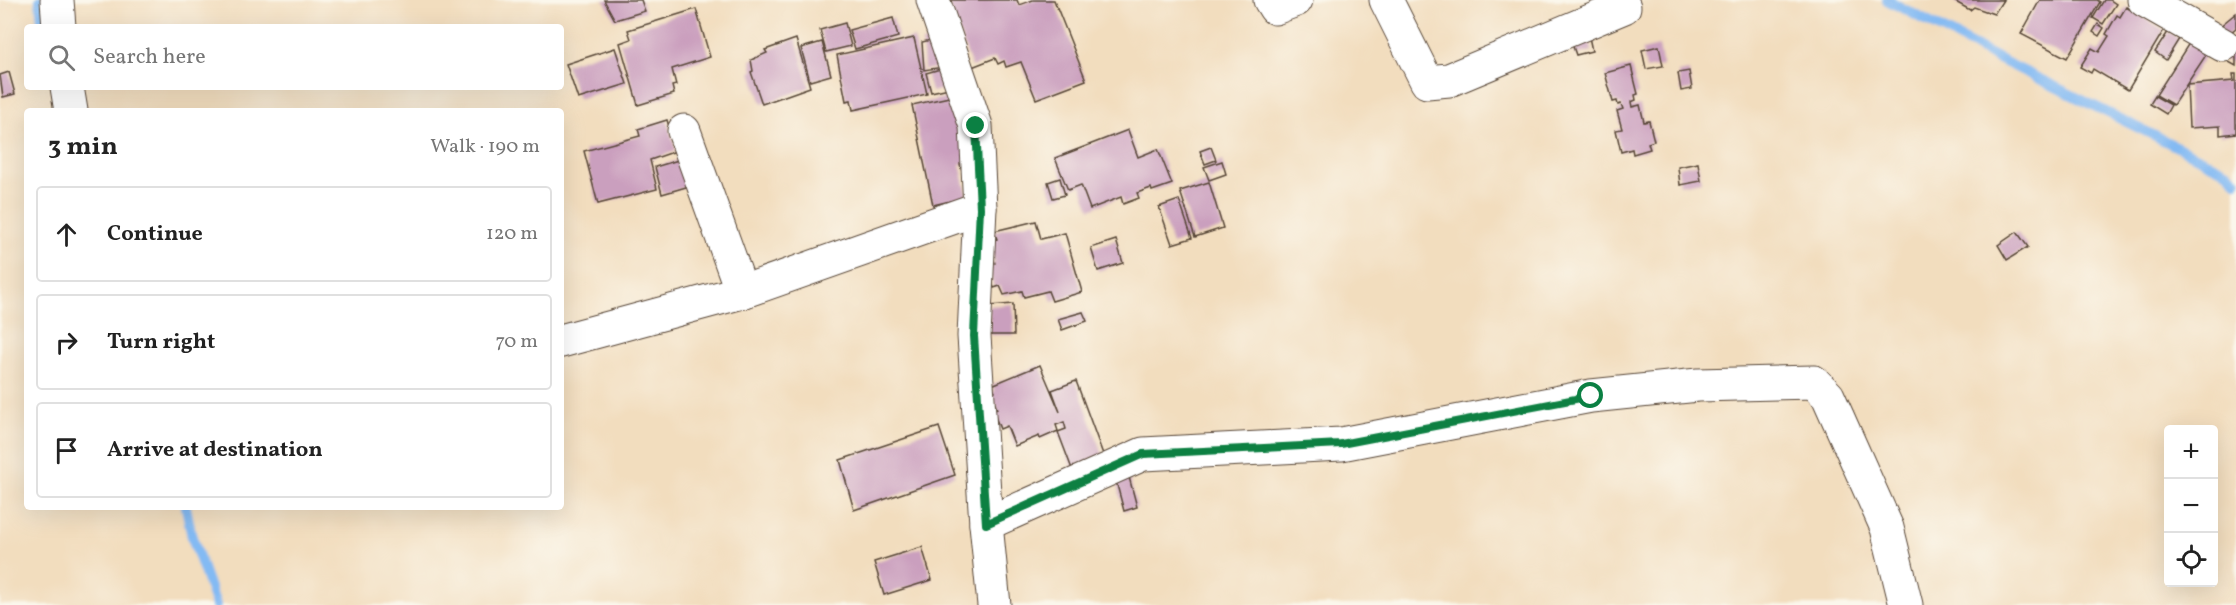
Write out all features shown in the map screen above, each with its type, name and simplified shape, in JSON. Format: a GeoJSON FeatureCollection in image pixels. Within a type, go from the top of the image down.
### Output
{"type":"FeatureCollection","features":[{"type":"Feature","properties":{"kind":"street"},"geometry":{"type":"LineString","coordinates":[[57,0],[60,24]]}},
{"type":"Feature","properties":{"kind":"street"},"geometry":{"type":"LineString","coordinates":[[933,0],[976,126],[980,208],[974,336],[986,524],[994,605]]}},
{"type":"Feature","properties":{"kind":"street"},"geometry":{"type":"LineString","coordinates":[[1270,0],[1275,8],[1296,0]]}},
{"type":"Feature","properties":{"kind":"street"},"geometry":{"type":"LineString","coordinates":[[1386,0],[1428,82],[1449,80],[1624,7]]}},
{"type":"Feature","properties":{"kind":"street"},"geometry":{"type":"LineString","coordinates":[[2144,0],[2223,45]]}},
{"type":"Feature","properties":{"kind":"street"},"geometry":{"type":"LineString","coordinates":[[68,90],[70,108]]}},
{"type":"Feature","properties":{"kind":"street"},"geometry":{"type":"LineString","coordinates":[[684,131],[742,292]]}},
{"type":"Feature","properties":{"kind":"street"},"geometry":{"type":"LineString","coordinates":[[564,340],[742,292],[980,208]]}},
{"type":"Feature","properties":{"kind":"street"},"geometry":{"type":"LineString","coordinates":[[986,524],[1143,454],[1341,444],[1591,396],[1698,385],[1814,382],[1828,396],[1887,528],[1906,605]]}},
{"type":"Feature","properties":{"kind":"building"},"geometry":{"type":"Polygon","coordinates":[[[604,0],[641,0],[645,11],[615,20],[604,0]]]}},
{"type":"Feature","properties":{"kind":"building"},"geometry":{"type":"Polygon","coordinates":[[[947,0],[1017,0],[1019,5],[1033,0],[1054,0],[1086,80],[1036,99],[1021,62],[1006,67],[1004,61],[998,64],[995,58],[972,67],[947,0]]]}},
{"type":"Feature","properties":{"kind":"building"},"geometry":{"type":"Polygon","coordinates":[[[1952,0],[2003,0],[1994,14],[1974,7],[1970,10],[1952,0]]]}},
{"type":"Feature","properties":{"kind":"building"},"geometry":{"type":"Polygon","coordinates":[[[2040,0],[2097,0],[2100,2],[2067,58],[2021,34],[2040,0]]]}},
{"type":"Feature","properties":{"kind":"building"},"geometry":{"type":"Polygon","coordinates":[[[2104,0],[2110,0],[2116,4],[2103,24],[2093,18],[2104,0]]]}},
{"type":"Feature","properties":{"kind":"building"},"geometry":{"type":"Polygon","coordinates":[[[2126,7],[2164,30],[2128,90],[2093,69],[2091,73],[2080,67],[2092,48],[2099,52],[2109,36],[2106,34],[2117,15],[2120,17],[2126,7]]]}},
{"type":"Feature","properties":{"kind":"building"},"geometry":{"type":"Polygon","coordinates":[[[696,9],[710,57],[672,69],[676,85],[672,86],[674,94],[638,105],[620,43],[631,39],[628,30],[696,9]]]}},
{"type":"Feature","properties":{"kind":"building"},"geometry":{"type":"Polygon","coordinates":[[[2236,13],[2236,28],[2226,36],[2219,27],[2236,13]]]}},
{"type":"Feature","properties":{"kind":"building"},"geometry":{"type":"Polygon","coordinates":[[[893,18],[898,37],[855,49],[849,30],[893,18]]]}},
{"type":"Feature","properties":{"kind":"building"},"geometry":{"type":"Polygon","coordinates":[[[845,23],[851,46],[826,52],[820,30],[845,23]]]}},
{"type":"Feature","properties":{"kind":"building"},"geometry":{"type":"Polygon","coordinates":[[[2098,24],[2104,28],[2099,36],[2093,32],[2098,24]]]}},
{"type":"Feature","properties":{"kind":"building"},"geometry":{"type":"Polygon","coordinates":[[[1588,32],[1592,51],[1576,55],[1570,38],[1588,32]]]}},
{"type":"Feature","properties":{"kind":"building"},"geometry":{"type":"Polygon","coordinates":[[[2168,32],[2179,39],[2166,60],[2155,52],[2168,32]]]}},
{"type":"Feature","properties":{"kind":"building"},"geometry":{"type":"Polygon","coordinates":[[[914,38],[927,94],[853,110],[851,100],[846,101],[837,55],[914,38]]]}},
{"type":"Feature","properties":{"kind":"building"},"geometry":{"type":"Polygon","coordinates":[[[796,39],[810,87],[762,104],[751,72],[753,71],[751,60],[767,53],[765,50],[796,39]]]}},
{"type":"Feature","properties":{"kind":"building"},"geometry":{"type":"Polygon","coordinates":[[[935,39],[944,67],[924,70],[922,42],[935,39]]]}},
{"type":"Feature","properties":{"kind":"building"},"geometry":{"type":"Polygon","coordinates":[[[2191,40],[2208,52],[2173,105],[2156,95],[2191,40]]]}},
{"type":"Feature","properties":{"kind":"building"},"geometry":{"type":"Polygon","coordinates":[[[822,42],[831,75],[810,81],[801,48],[822,42]]]}},
{"type":"Feature","properties":{"kind":"building"},"geometry":{"type":"Polygon","coordinates":[[[1659,46],[1663,66],[1646,69],[1642,50],[1659,46]]]}},
{"type":"Feature","properties":{"kind":"building"},"geometry":{"type":"Polygon","coordinates":[[[2236,46],[2236,66],[2220,57],[2236,46]]]}},
{"type":"Feature","properties":{"kind":"building"},"geometry":{"type":"Polygon","coordinates":[[[615,48],[627,84],[578,99],[566,64],[615,48]]]}},
{"type":"Feature","properties":{"kind":"building"},"geometry":{"type":"Polygon","coordinates":[[[1631,66],[1638,94],[1635,95],[1636,100],[1631,102],[1632,107],[1640,105],[1644,122],[1649,121],[1654,141],[1648,143],[1650,149],[1633,154],[1632,149],[1621,152],[1616,130],[1622,129],[1617,111],[1623,109],[1617,101],[1613,102],[1605,73],[1631,66]]]}},
{"type":"Feature","properties":{"kind":"building"},"geometry":{"type":"Polygon","coordinates":[[[944,68],[949,88],[931,92],[926,73],[944,68]]]}},
{"type":"Feature","properties":{"kind":"building"},"geometry":{"type":"Polygon","coordinates":[[[1689,71],[1692,89],[1681,91],[1678,73],[1689,71]]]}},
{"type":"Feature","properties":{"kind":"building"},"geometry":{"type":"Polygon","coordinates":[[[9,72],[15,94],[3,97],[0,75],[9,72]]]}},
{"type":"Feature","properties":{"kind":"building"},"geometry":{"type":"Polygon","coordinates":[[[2233,74],[2236,74],[2236,133],[2220,135],[2220,126],[2189,128],[2187,85],[2234,81],[2233,74]]]}},
{"type":"Feature","properties":{"kind":"building"},"geometry":{"type":"Polygon","coordinates":[[[954,96],[969,163],[960,164],[968,197],[933,205],[912,105],[954,96]]]}},
{"type":"Feature","properties":{"kind":"building"},"geometry":{"type":"Polygon","coordinates":[[[2155,96],[2171,105],[2166,114],[2150,104],[2155,96]]]}},
{"type":"Feature","properties":{"kind":"building"},"geometry":{"type":"Polygon","coordinates":[[[667,120],[676,151],[650,160],[657,189],[598,204],[584,151],[640,136],[638,129],[667,120]]]}},
{"type":"Feature","properties":{"kind":"building"},"geometry":{"type":"Polygon","coordinates":[[[1128,130],[1138,157],[1158,149],[1172,184],[1137,193],[1139,198],[1123,204],[1121,197],[1090,209],[1081,185],[1068,190],[1055,158],[1128,130]]]}},
{"type":"Feature","properties":{"kind":"building"},"geometry":{"type":"Polygon","coordinates":[[[1211,147],[1216,160],[1205,164],[1200,151],[1211,147]]]}},
{"type":"Feature","properties":{"kind":"building"},"geometry":{"type":"Polygon","coordinates":[[[685,158],[693,185],[662,194],[655,167],[685,158]]]}},
{"type":"Feature","properties":{"kind":"building"},"geometry":{"type":"Polygon","coordinates":[[[1222,161],[1226,174],[1209,180],[1204,167],[1222,161]]]}},
{"type":"Feature","properties":{"kind":"building"},"geometry":{"type":"Polygon","coordinates":[[[1698,163],[1701,181],[1680,185],[1678,167],[1698,163]]]}},
{"type":"Feature","properties":{"kind":"building"},"geometry":{"type":"Polygon","coordinates":[[[1060,178],[1065,195],[1053,198],[1048,182],[1060,178]]]}},
{"type":"Feature","properties":{"kind":"building"},"geometry":{"type":"Polygon","coordinates":[[[1209,182],[1223,228],[1195,237],[1180,191],[1209,182]]]}},
{"type":"Feature","properties":{"kind":"building"},"geometry":{"type":"Polygon","coordinates":[[[1179,200],[1192,238],[1172,244],[1159,207],[1179,200]]]}},
{"type":"Feature","properties":{"kind":"building"},"geometry":{"type":"Polygon","coordinates":[[[1036,221],[1041,239],[1065,233],[1082,292],[1052,301],[1048,291],[1024,297],[1022,291],[1004,295],[1000,286],[994,288],[988,266],[995,263],[988,242],[997,239],[994,231],[1036,221]]]}},
{"type":"Feature","properties":{"kind":"building"},"geometry":{"type":"Polygon","coordinates":[[[2017,232],[2028,247],[2007,260],[1998,245],[2017,232]]]}},
{"type":"Feature","properties":{"kind":"building"},"geometry":{"type":"Polygon","coordinates":[[[1116,240],[1123,263],[1098,271],[1091,248],[1116,240]]]}},
{"type":"Feature","properties":{"kind":"building"},"geometry":{"type":"Polygon","coordinates":[[[1013,304],[1014,335],[990,335],[989,306],[1013,304]]]}},
{"type":"Feature","properties":{"kind":"building"},"geometry":{"type":"Polygon","coordinates":[[[1083,312],[1087,321],[1062,330],[1058,319],[1083,312]]]}},
{"type":"Feature","properties":{"kind":"building"},"geometry":{"type":"Polygon","coordinates":[[[1040,365],[1060,412],[1052,390],[1076,381],[1104,457],[1072,469],[1058,432],[1066,429],[1064,422],[1056,425],[1058,431],[1015,446],[1007,426],[1000,429],[993,411],[997,409],[991,393],[995,391],[992,385],[1040,365]]]}},
{"type":"Feature","properties":{"kind":"building"},"geometry":{"type":"Polygon","coordinates":[[[939,427],[955,475],[854,510],[840,460],[939,427]]]}},
{"type":"Feature","properties":{"kind":"building"},"geometry":{"type":"Polygon","coordinates":[[[1129,477],[1137,507],[1124,511],[1116,481],[1129,477]]]}},
{"type":"Feature","properties":{"kind":"building"},"geometry":{"type":"Polygon","coordinates":[[[922,547],[932,580],[884,595],[874,562],[922,547]]]}},
{"type":"Feature","properties":{"kind":"waterway"},"geometry":{"type":"LineString","coordinates":[[40,0],[42,21]]}},
{"type":"Feature","properties":{"kind":"waterway"},"geometry":{"type":"LineString","coordinates":[[1887,0],[1997,58],[2228,172],[2236,181]]}},
{"type":"Feature","properties":{"kind":"waterway"},"geometry":{"type":"LineString","coordinates":[[187,510],[192,537],[216,605]]}},
{"type":"Feature","properties":{"kind":"route"},"geometry":{"type":"LineString","coordinates":[[976,126],[980,208],[974,336],[986,524],[1143,454],[1341,444],[1591,396]]}}]}
